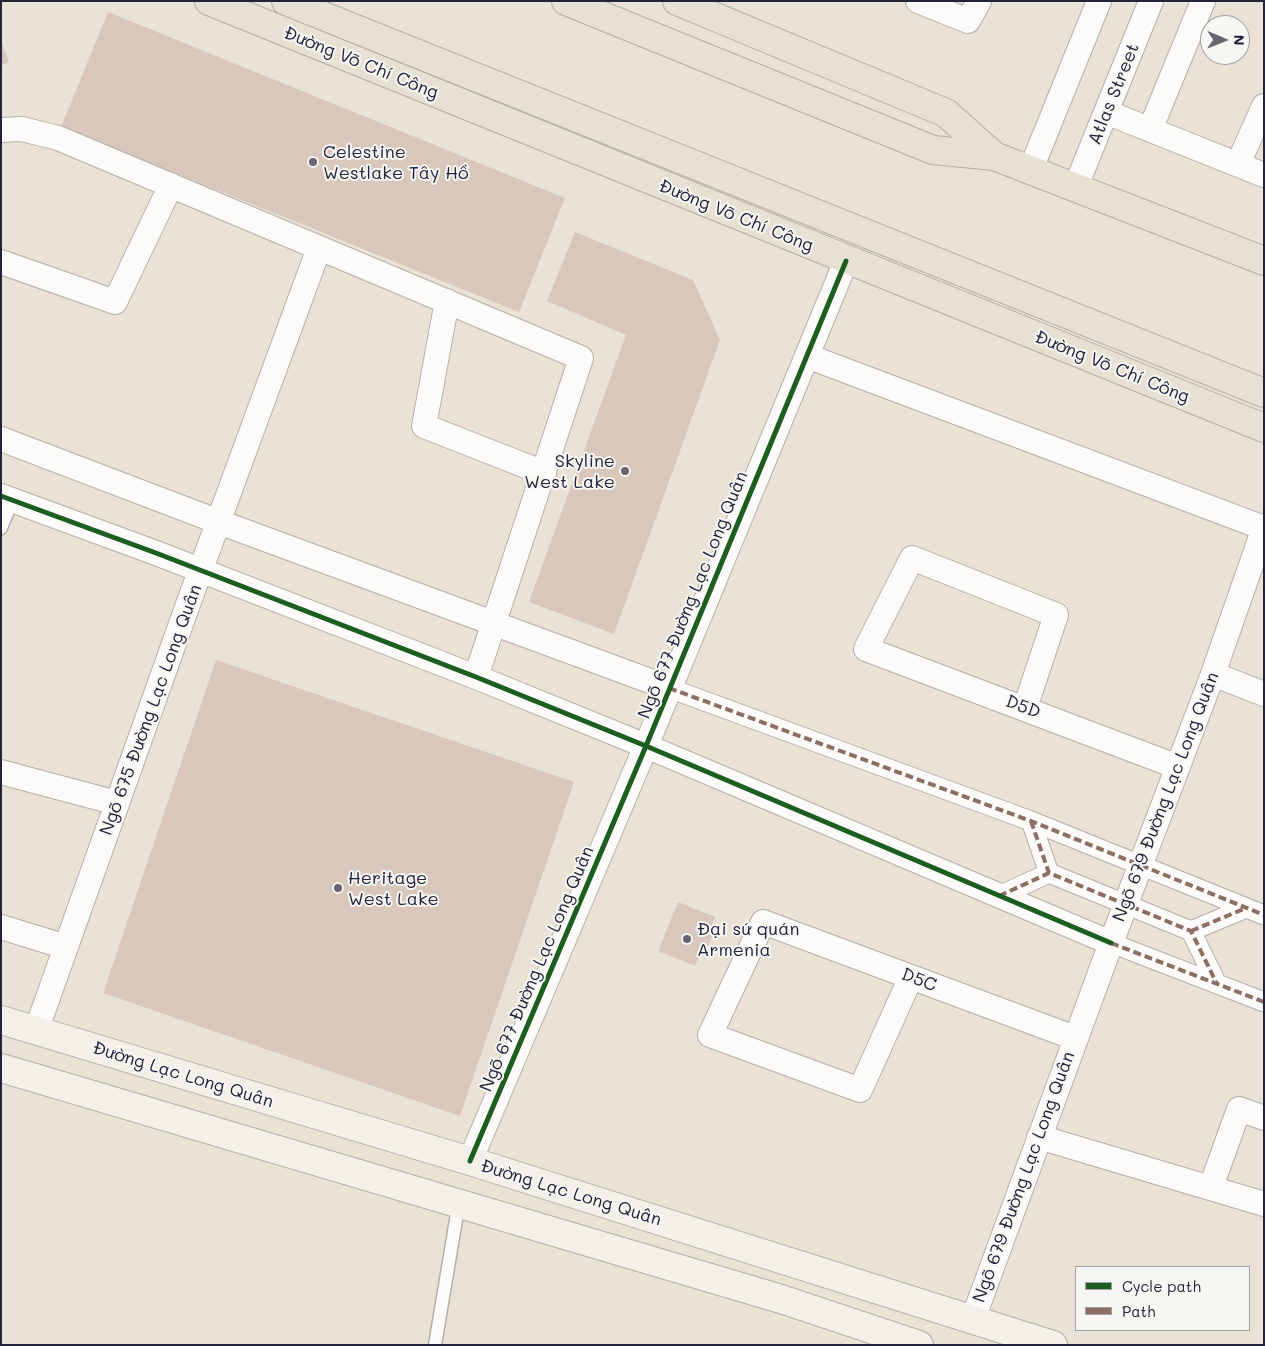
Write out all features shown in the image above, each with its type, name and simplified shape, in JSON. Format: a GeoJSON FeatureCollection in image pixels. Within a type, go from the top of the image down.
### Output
{"type":"FeatureCollection","features":[{"type":"Feature","properties":{"kind":"main road","name":"Đường Võ Chí Công"},"geometry":{"type":"LineString","coordinates":[[209,1],[846,261],[1264,428]]}},
{"type":"Feature","properties":{"kind":"main road","name":"Đường Võ Chí Công"},"geometry":{"type":"LineString","coordinates":[[286,1],[1264,393]]}},
{"type":"Feature","properties":{"kind":"main road"},"geometry":{"type":"LineString","coordinates":[[566,1],[933,150],[994,156],[1076,186],[1264,261]]}},
{"type":"Feature","properties":{"kind":"main road"},"geometry":{"type":"LineString","coordinates":[[677,1],[946,113],[994,156]]}},
{"type":"Feature","properties":{"kind":"main road","name":"Đường Lạc Long Quân"},"geometry":{"type":"LineString","coordinates":[[1,1020],[470,1161],[1053,1345]]}},
{"type":"Feature","properties":{"kind":"main road"},"geometry":{"type":"LineString","coordinates":[[1,1068],[459,1202],[781,1299],[890,1340],[919,1345]]}},
{"type":"Feature","properties":{"kind":"street"},"geometry":{"type":"LineString","coordinates":[[918,1],[968,21],[979,1]]}},
{"type":"Feature","properties":{"kind":"street"},"geometry":{"type":"LineString","coordinates":[[1031,169],[1099,1]]}},
{"type":"Feature","properties":{"kind":"street","name":"Atlas Street"},"geometry":{"type":"LineString","coordinates":[[1076,186],[1151,1]]}},
{"type":"Feature","properties":{"kind":"street"},"geometry":{"type":"LineString","coordinates":[[1150,130],[1203,1]]}},
{"type":"Feature","properties":{"kind":"street"},"geometry":{"type":"LineString","coordinates":[[1238,164],[1264,106]]}},
{"type":"Feature","properties":{"kind":"street"},"geometry":{"type":"LineString","coordinates":[[1106,112],[1264,175]]}},
{"type":"Feature","properties":{"kind":"street"},"geometry":{"type":"LineString","coordinates":[[1,130],[22,129],[58,138],[582,358],[496,623],[476,677]]}},
{"type":"Feature","properties":{"kind":"street"},"geometry":{"type":"LineString","coordinates":[[1,262],[115,302],[171,185]]}},
{"type":"Feature","properties":{"kind":"street","name":"Ngõ 675 Đường Lạc Long Quân"},"geometry":{"type":"LineString","coordinates":[[36,1031],[200,570],[319,248]]}},
{"type":"Feature","properties":{"kind":"street","name":"Ngõ 677 Đường Lạc Long Quân"},"geometry":{"type":"LineString","coordinates":[[470,1161],[646,746],[846,261]]}},
{"type":"Feature","properties":{"kind":"street"},"geometry":{"type":"LineString","coordinates":[[447,301],[424,426],[544,473]]}},
{"type":"Feature","properties":{"kind":"street"},"geometry":{"type":"LineString","coordinates":[[807,356],[1264,528]]}},
{"type":"Feature","properties":{"kind":"street"},"geometry":{"type":"LineString","coordinates":[[1,438],[219,522],[1032,821],[1264,915]]}},
{"type":"Feature","properties":{"kind":"street"},"geometry":{"type":"LineString","coordinates":[[7,499],[200,570],[476,677],[646,746],[999,896],[1264,1002]]}},
{"type":"Feature","properties":{"kind":"street","name":"Ngõ 679 Đường Lạc Long Quân"},"geometry":{"type":"LineString","coordinates":[[973,1319],[1075,1038],[1213,674],[1264,528]]}},
{"type":"Feature","properties":{"kind":"street","name":"D5D"},"geometry":{"type":"LineString","coordinates":[[1025,708],[1056,615],[912,558],[866,649],[1178,767]]}},
{"type":"Feature","properties":{"kind":"street"},"geometry":{"type":"LineString","coordinates":[[1213,674],[1264,694]]}},
{"type":"Feature","properties":{"kind":"street"},"geometry":{"type":"LineString","coordinates":[[1,772],[118,803]]}},
{"type":"Feature","properties":{"kind":"street"},"geometry":{"type":"LineString","coordinates":[[1032,821],[1049,874]]}},
{"type":"Feature","properties":{"kind":"street"},"geometry":{"type":"LineString","coordinates":[[999,896],[1049,874],[1191,931],[1217,984]]}},
{"type":"Feature","properties":{"kind":"street"},"geometry":{"type":"LineString","coordinates":[[1191,931],[1246,908]]}},
{"type":"Feature","properties":{"kind":"street","name":"D5C"},"geometry":{"type":"LineString","coordinates":[[911,978],[860,1090],[710,1035],[763,922],[1075,1038]]}},
{"type":"Feature","properties":{"kind":"street"},"geometry":{"type":"LineString","coordinates":[[1,927],[66,947]]}},
{"type":"Feature","properties":{"kind":"street"},"geometry":{"type":"LineString","coordinates":[[1211,1187],[1239,1109],[1264,1118]]}},
{"type":"Feature","properties":{"kind":"street"},"geometry":{"type":"LineString","coordinates":[[1039,1137],[1264,1204]]}},
{"type":"Feature","properties":{"kind":"lane"},"geometry":{"type":"LineString","coordinates":[[1,528],[7,499]]}},
{"type":"Feature","properties":{"kind":"lane"},"geometry":{"type":"LineString","coordinates":[[435,1345],[459,1202]]}},
{"type":"Feature","properties":{"kind":"building","name":"Celestine Westlake Tây Hồ"},"geometry":{"type":"Polygon","coordinates":[[[108,12],[565,198],[519,312],[61,127],[108,12]]]}},
{"type":"Feature","properties":{"kind":"building"},"geometry":{"type":"Polygon","coordinates":[[[1,41],[9,62],[1,65],[1,41]]]}},
{"type":"Feature","properties":{"kind":"building","name":"Skyline West Lake"},"geometry":{"type":"Polygon","coordinates":[[[575,232],[693,280],[720,340],[614,634],[529,602],[626,335],[547,301],[575,232]]]}},
{"type":"Feature","properties":{"kind":"building","name":"Heritage West Lake"},"geometry":{"type":"Polygon","coordinates":[[[216,660],[574,782],[460,1116],[103,993],[216,660]]]}},
{"type":"Feature","properties":{"kind":"building","name":"Đại sứ quán Armenia"},"geometry":{"type":"Polygon","coordinates":[[[678,902],[715,917],[710,929],[714,931],[707,949],[703,948],[695,966],[658,951],[678,902]]]}},
{"type":"Feature","properties":{"kind":"marked path"},"geometry":{"type":"LineString","coordinates":[[669,688],[1031,821],[1264,915]]}},
{"type":"Feature","properties":{"kind":"marked path"},"geometry":{"type":"LineString","coordinates":[[1031,821],[1049,873]]}},
{"type":"Feature","properties":{"kind":"marked path"},"geometry":{"type":"LineString","coordinates":[[999,896],[1049,873],[1191,931],[1217,984]]}},
{"type":"Feature","properties":{"kind":"marked path"},"geometry":{"type":"LineString","coordinates":[[1191,931],[1246,908]]}},
{"type":"Feature","properties":{"kind":"marked path"},"geometry":{"type":"LineString","coordinates":[[1111,943],[1264,1002]]}},
{"type":"Feature","properties":{"kind":"cycle path"},"geometry":{"type":"LineString","coordinates":[[470,1161],[646,746],[846,261]]}},
{"type":"Feature","properties":{"kind":"cycle path"},"geometry":{"type":"LineString","coordinates":[[1,496],[156,553],[476,677],[646,746],[1111,943]]}},
{"type":"Feature","properties":{"kind":"place","name":"Celestine Westlake Tây Hồ"},"geometry":{"type":"Point","coordinates":[313,162]}},
{"type":"Feature","properties":{"kind":"place","name":"Skyline West Lake"},"geometry":{"type":"Point","coordinates":[625,471]}},
{"type":"Feature","properties":{"kind":"place","name":"Heritage West Lake"},"geometry":{"type":"Point","coordinates":[338,888]}},
{"type":"Feature","properties":{"kind":"place","name":"Đại sứ quán Armenia"},"geometry":{"type":"Point","coordinates":[687,939]}}]}
